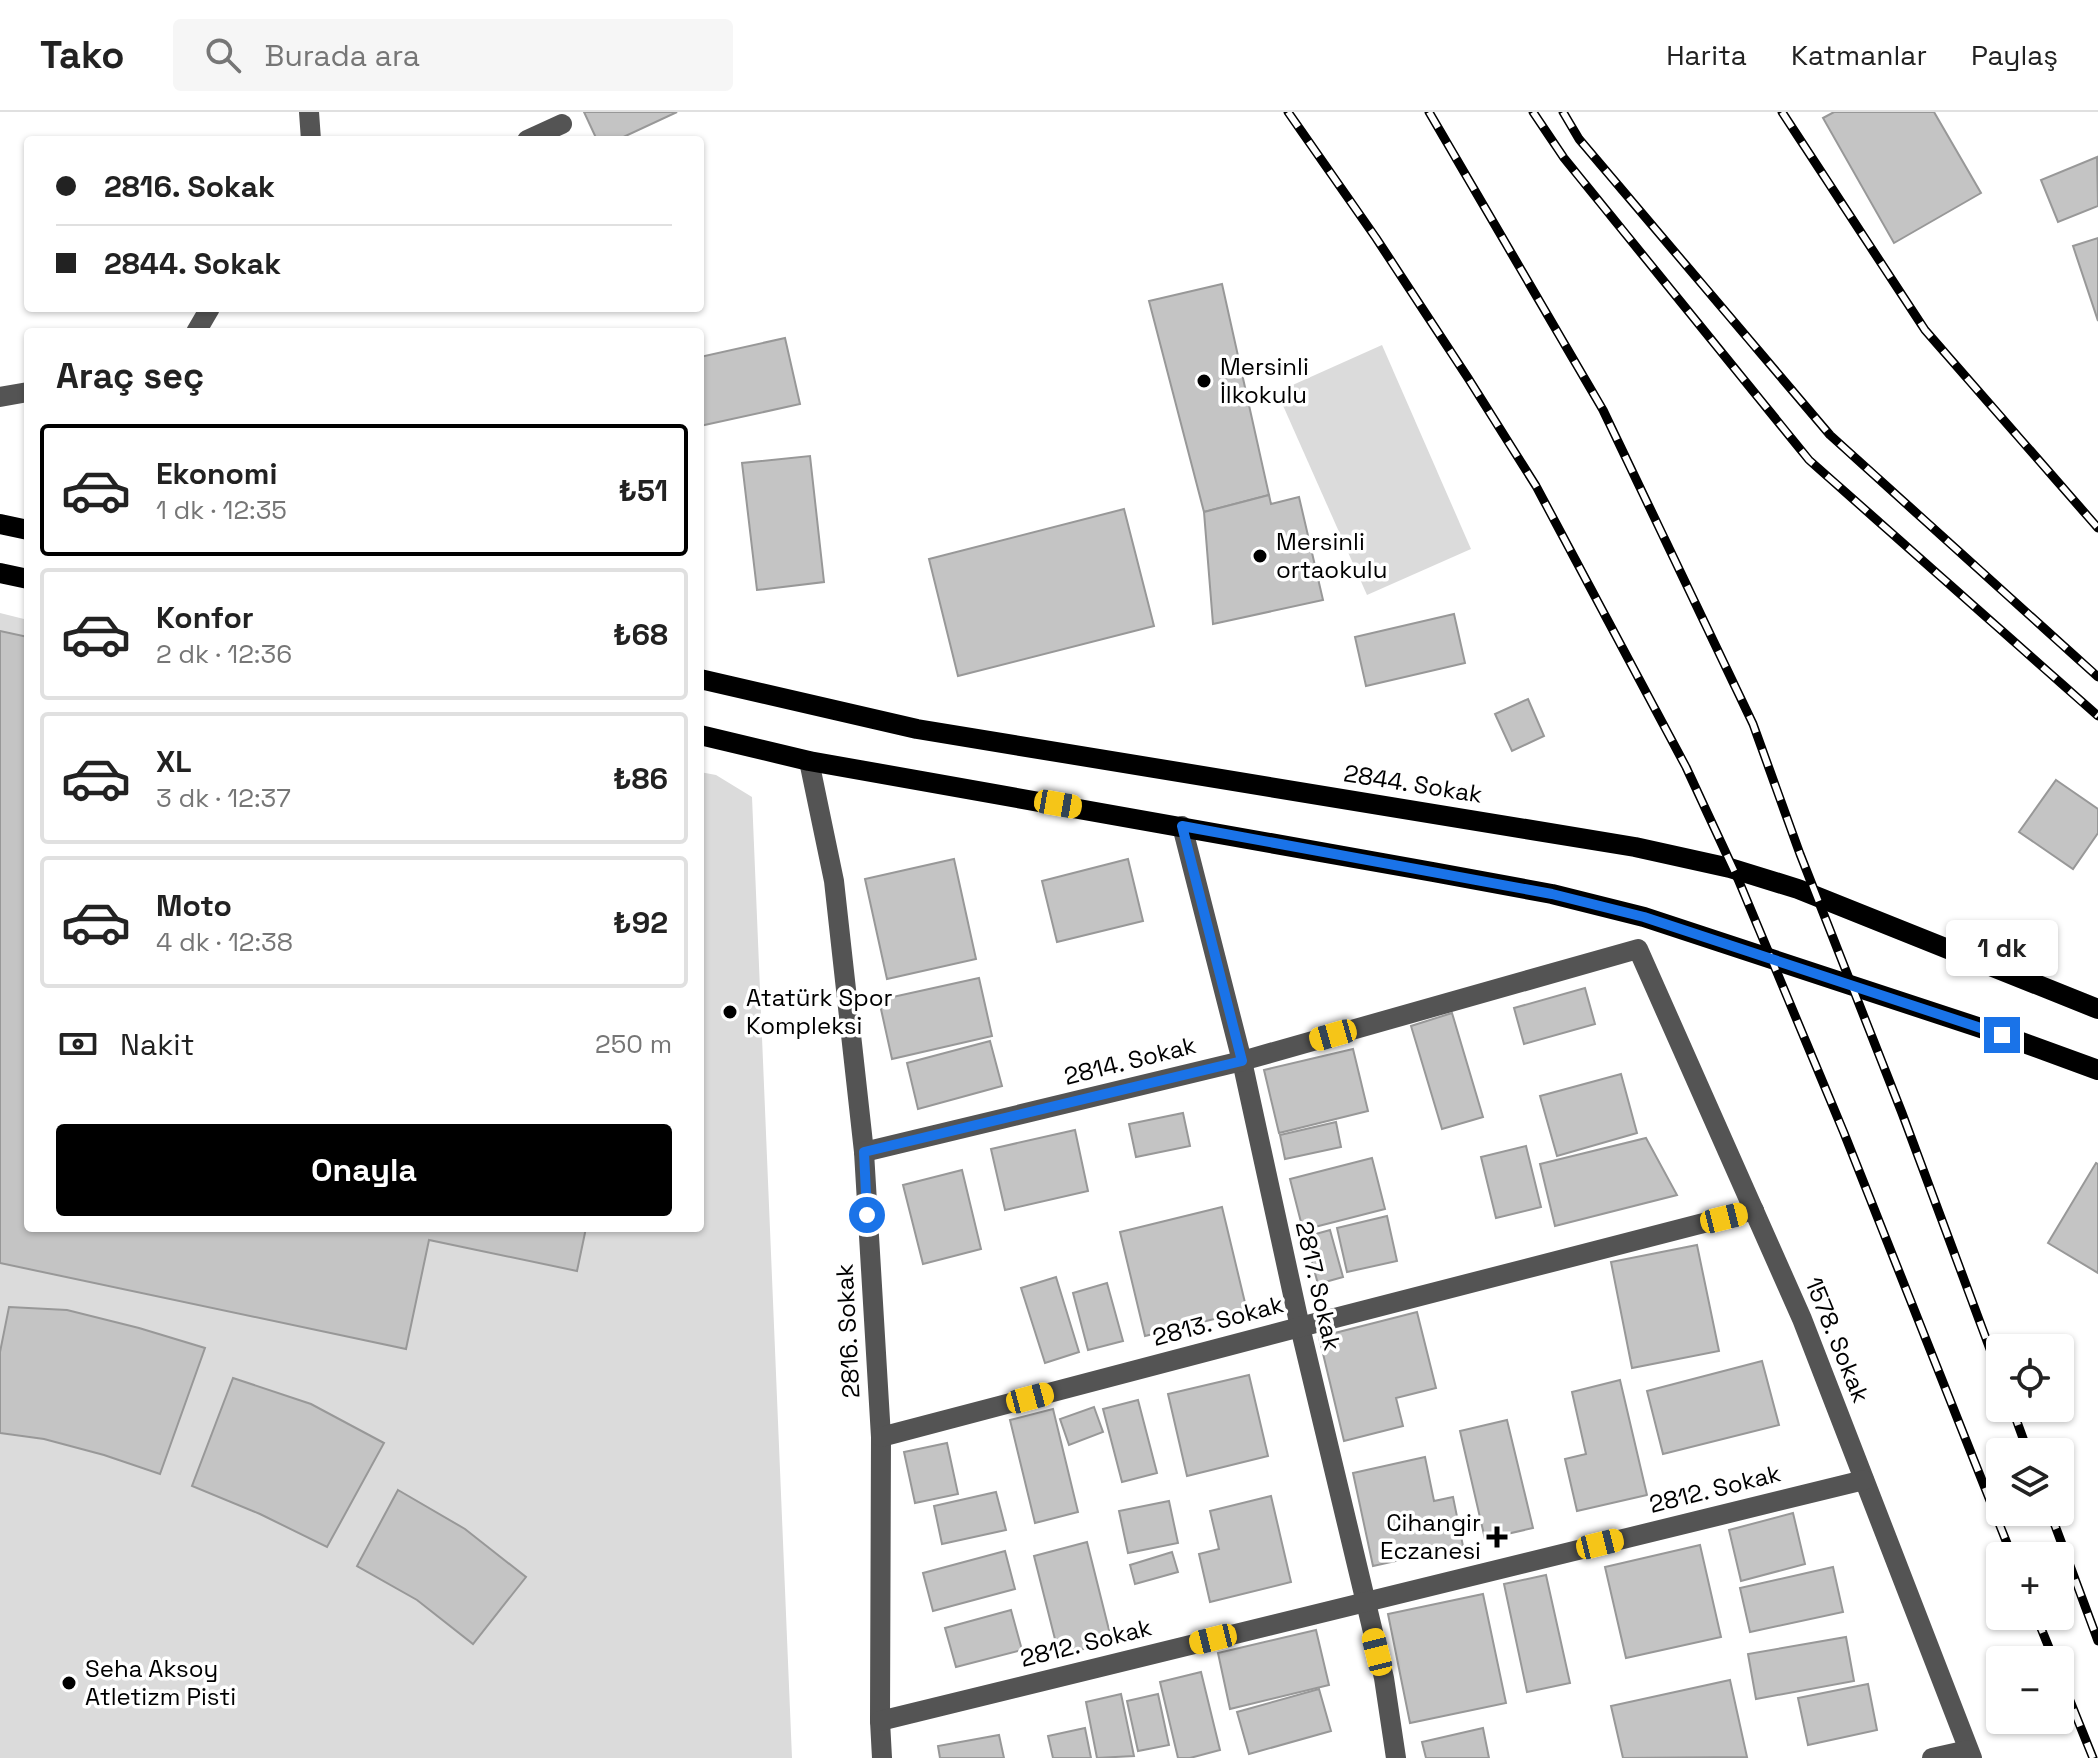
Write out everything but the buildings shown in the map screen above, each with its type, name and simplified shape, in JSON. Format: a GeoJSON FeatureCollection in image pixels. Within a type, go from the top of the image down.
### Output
{"type":"FeatureCollection","features":[{"type":"Feature","properties":{"kind":"main road"},"geometry":{"type":"LineString","coordinates":[[0,524],[24,529]]}},
{"type":"Feature","properties":{"kind":"main road"},"geometry":{"type":"LineString","coordinates":[[0,573],[24,578]]}},
{"type":"Feature","properties":{"kind":"main road","name":"2844. Sokak"},"geometry":{"type":"LineString","coordinates":[[704,680],[917,729],[1635,847],[1730,868],[1798,889],[2098,1009]]}},
{"type":"Feature","properties":{"kind":"main road"},"geometry":{"type":"LineString","coordinates":[[704,736],[809,761],[1552,894],[1644,917],[2002,1035],[2098,1070]]}},
{"type":"Feature","properties":{"kind":"street"},"geometry":{"type":"LineString","coordinates":[[309,112],[311,136]]}},
{"type":"Feature","properties":{"kind":"street"},"geometry":{"type":"LineString","coordinates":[[536,136],[562,124]]}},
{"type":"Feature","properties":{"kind":"street"},"geometry":{"type":"LineString","coordinates":[[0,397],[24,393]]}},
{"type":"Feature","properties":{"kind":"street","name":"2816. Sokak"},"geometry":{"type":"LineString","coordinates":[[809,761],[834,881],[864,1152],[881,1437],[882,1758]]}},
{"type":"Feature","properties":{"kind":"street","name":"2817. Sokak"},"geometry":{"type":"LineString","coordinates":[[1182,826],[1242,1061],[1300,1327],[1384,1678],[1396,1758]]}},
{"type":"Feature","properties":{"kind":"street","name":"2814. Sokak"},"geometry":{"type":"LineString","coordinates":[[864,1152],[1242,1061],[1638,949]]}},
{"type":"Feature","properties":{"kind":"street","name":"1578. Sokak"},"geometry":{"type":"LineString","coordinates":[[1638,949],[1802,1319],[1970,1754]]}},
{"type":"Feature","properties":{"kind":"street","name":"2813. Sokak"},"geometry":{"type":"LineString","coordinates":[[881,1437],[1754,1210]]}},
{"type":"Feature","properties":{"kind":"street","name":"2812. Sokak"},"geometry":{"type":"LineString","coordinates":[[880,1721],[1864,1480]]}},
{"type":"Feature","properties":{"kind":"street"},"geometry":{"type":"LineString","coordinates":[[1932,1758],[1970,1754]]}},
{"type":"Feature","properties":{"kind":"shaded area"},"geometry":{"type":"Polygon","coordinates":[[[1382,345],[1471,549],[1367,595],[1277,392],[1382,345]]]}},
{"type":"Feature","properties":{"kind":"shaded area","name":"Atatürk Spor Kompleksi"},"geometry":{"type":"Polygon","coordinates":[[[0,613],[24,619],[24,1232],[704,1232],[704,773],[716,775],[752,797],[792,1758],[0,1758],[0,613]]]}},
{"type":"Feature","properties":{"kind":"railway"},"geometry":{"type":"LineString","coordinates":[[1288,112],[1376,238],[1536,486],[1686,767],[1738,879],[1844,1133],[2006,1542]]}},
{"type":"Feature","properties":{"kind":"railway"},"geometry":{"type":"LineString","coordinates":[[1429,112],[1603,410],[1753,724],[1986,1338]]}},
{"type":"Feature","properties":{"kind":"railway"},"geometry":{"type":"LineString","coordinates":[[1533,112],[1564,158],[1809,460],[2098,716]]}},
{"type":"Feature","properties":{"kind":"railway"},"geometry":{"type":"LineString","coordinates":[[1563,112],[1579,139],[1830,435],[2098,677]]}},
{"type":"Feature","properties":{"kind":"railway"},"geometry":{"type":"LineString","coordinates":[[1782,112],[1925,330],[2098,528]]}},
{"type":"Feature","properties":{"kind":"railway"},"geometry":{"type":"LineString","coordinates":[[2017,1422],[2023,1438]]}},
{"type":"Feature","properties":{"kind":"railway"},"geometry":{"type":"LineString","coordinates":[[2055,1526],[2098,1641]]}},
{"type":"Feature","properties":{"kind":"railway"},"geometry":{"type":"LineString","coordinates":[[2042,1630],[2048,1646]]}},
{"type":"Feature","properties":{"kind":"railway"},"geometry":{"type":"LineString","coordinates":[[2074,1711],[2093,1758]]}},
{"type":"Feature","properties":{"kind":"place","name":"Mersinli İlkokulu"},"geometry":{"type":"Point","coordinates":[1204,381]}},
{"type":"Feature","properties":{"kind":"place","name":"Mersinli ortaokulu"},"geometry":{"type":"Point","coordinates":[1260,556]}},
{"type":"Feature","properties":{"kind":"place","name":"Atatürk Spor Kompleksi"},"geometry":{"type":"Point","coordinates":[730,1012]}},
{"type":"Feature","properties":{"kind":"place","name":"Cihangir Eczanesi"},"geometry":{"type":"Point","coordinates":[1497,1537]}},
{"type":"Feature","properties":{"kind":"place","name":"Seha Aksoy Atletizm Pisti"},"geometry":{"type":"Point","coordinates":[69,1683]}},
{"type":"Feature","properties":{"kind":"route"},"geometry":{"type":"LineString","coordinates":[[867,1215],[864,1152],[1242,1061],[1182,826],[1552,894],[1644,917],[2002,1035]]}}]}
